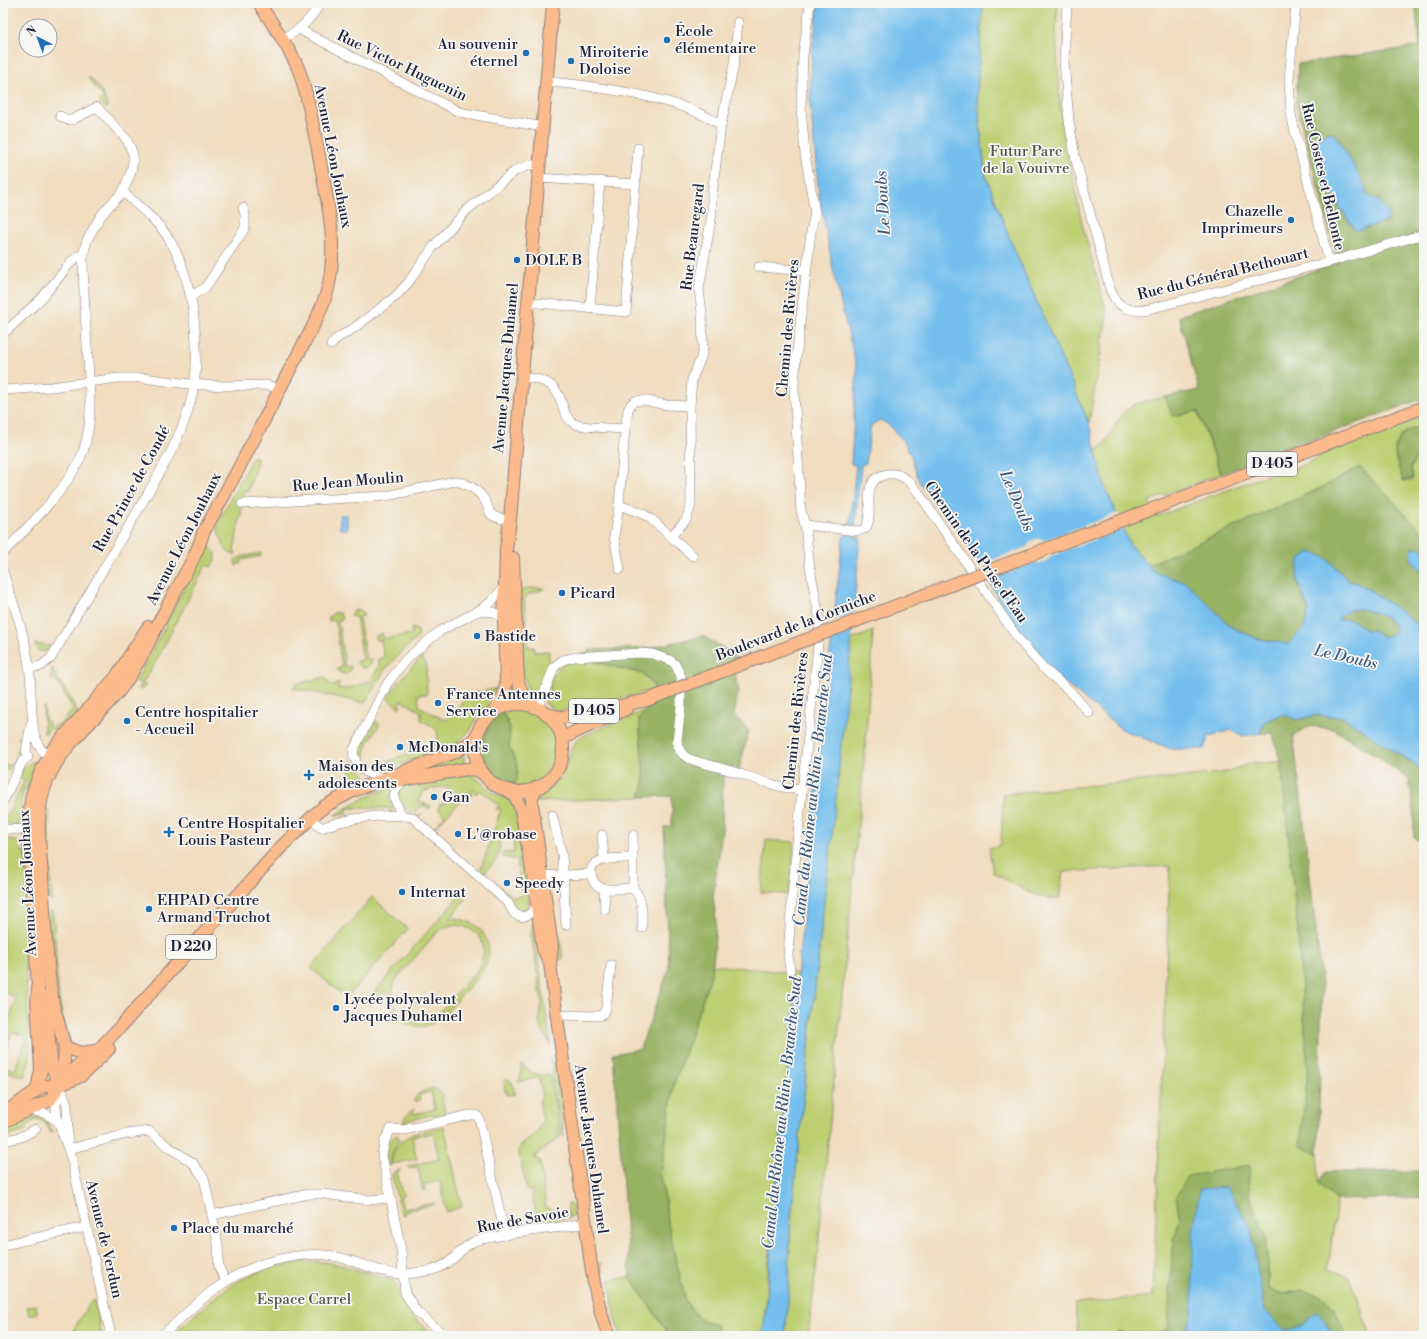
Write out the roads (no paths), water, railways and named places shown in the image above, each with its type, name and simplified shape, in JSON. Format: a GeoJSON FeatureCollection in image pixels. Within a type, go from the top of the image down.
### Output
{"type":"FeatureCollection","features":[{"type":"Feature","properties":{"kind":"main road","name":"Avenue Léon Jouhaux"},"geometry":{"type":"LineString","coordinates":[[60,1085],[65,1047],[53,1004],[50,985],[34,830],[40,801],[48,778],[50,757],[119,690],[132,672],[200,543],[203,533],[280,390],[315,321],[324,298],[331,271],[332,237],[329,209],[307,97],[297,66],[259,3]]}},
{"type":"Feature","properties":{"kind":"main road","name":"Avenue Jacques Duhamel"},"geometry":{"type":"LineString","coordinates":[[494,712],[505,691],[506,672],[504,619],[513,552],[510,520],[553,3]]}},
{"type":"Feature","properties":{"kind":"main road","name":"Boulevard de la Corniche"},"geometry":{"type":"LineString","coordinates":[[562,742],[572,733],[644,701],[1424,407]]}},
{"type":"Feature","properties":{"kind":"main road","name":"Avenue Jacques Duhamel"},"geometry":{"type":"LineString","coordinates":[[509,585],[518,681],[520,689],[525,697],[540,710]]}},
{"type":"Feature","properties":{"kind":"main road","name":"Boulevard de la Corniche"},"geometry":{"type":"LineString","coordinates":[[540,710],[560,717],[644,701]]}},
{"type":"Feature","properties":{"kind":"main road"},"geometry":{"type":"LineString","coordinates":[[526,704],[540,710],[557,725],[562,742],[562,753],[557,769],[547,781],[537,787],[524,791],[509,790],[497,785],[484,774],[476,757],[477,736],[482,724],[494,712],[507,706],[526,704]]}},
{"type":"Feature","properties":{"kind":"main road","name":"D 220"},"geometry":{"type":"LineString","coordinates":[[60,1085],[77,1066],[98,1050],[121,1026],[282,846],[325,806],[367,784],[450,754],[471,742],[477,736]]}},
{"type":"Feature","properties":{"kind":"main road","name":"D 220"},"geometry":{"type":"LineString","coordinates":[[16,1116],[60,1085],[80,1076],[100,1059],[299,839],[316,823],[352,799],[386,784],[404,779],[466,769],[476,770],[484,774]]}},
{"type":"Feature","properties":{"kind":"main road","name":"Avenue Jacques Duhamel"},"geometry":{"type":"LineString","coordinates":[[537,787],[532,797],[537,875],[537,903],[543,949],[550,964]]}},
{"type":"Feature","properties":{"kind":"main road","name":"Avenue Jacques Duhamel"},"geometry":{"type":"LineString","coordinates":[[509,790],[515,796],[522,809],[552,947],[550,964],[589,1256],[599,1303],[609,1336]]}},
{"type":"Feature","properties":{"kind":"main road"},"geometry":{"type":"LineString","coordinates":[[34,830],[38,988],[36,1000],[42,1070],[37,1089]]}},
{"type":"Feature","properties":{"kind":"main road"},"geometry":{"type":"LineString","coordinates":[[38,988],[44,999],[52,1067],[60,1085]]}},
{"type":"Feature","properties":{"kind":"main road"},"geometry":{"type":"LineString","coordinates":[[65,1047],[81,1054],[98,1050]]}},
{"type":"Feature","properties":{"kind":"main road"},"geometry":{"type":"LineString","coordinates":[[3,1114],[37,1089],[43,1086],[60,1085]]}},
{"type":"Feature","properties":{"kind":"main road"},"geometry":{"type":"LineString","coordinates":[[3,1122],[50,1100],[60,1085]]}},
{"type":"Feature","properties":{"kind":"street"},"geometry":{"type":"LineString","coordinates":[[282,39],[300,29],[320,3]]}},
{"type":"Feature","properties":{"kind":"street","name":"Chemin des Rivières"},"geometry":{"type":"LineString","coordinates":[[790,970],[788,956],[802,790],[819,631],[819,616],[810,568],[805,525],[801,511],[794,388],[811,232],[815,213],[805,154],[801,107],[803,55],[810,3]]}},
{"type":"Feature","properties":{"kind":"street","name":"Rue du Général Bethouart"},"geometry":{"type":"LineString","coordinates":[[1067,3],[1064,37],[1064,61],[1069,121],[1075,156],[1107,278],[1112,294],[1120,305],[1132,310],[1149,309],[1328,262],[1424,234]]}},
{"type":"Feature","properties":{"kind":"street","name":"Rue Costes et Bellonte"},"geometry":{"type":"LineString","coordinates":[[1296,3],[1289,67],[1291,114],[1328,262]]}},
{"type":"Feature","properties":{"kind":"street","name":"Rue Beauregard"},"geometry":{"type":"LineString","coordinates":[[671,536],[686,520],[691,505],[690,406],[692,379],[702,353],[702,314],[699,289],[712,214],[712,194],[722,125],[734,64],[738,22]]}},
{"type":"Feature","properties":{"kind":"street","name":"Rue Victor Huguenin"},"geometry":{"type":"LineString","coordinates":[[300,29],[459,112],[543,127]]}},
{"type":"Feature","properties":{"kind":"street"},"geometry":{"type":"LineString","coordinates":[[547,81],[593,87],[670,103],[707,116],[722,125]]}},
{"type":"Feature","properties":{"kind":"street"},"geometry":{"type":"LineString","coordinates":[[3,553],[56,494],[72,473],[79,460],[89,430],[91,402],[83,255],[87,240],[100,216],[123,192],[133,167],[133,154],[129,144],[122,134],[97,107],[72,120],[68,120],[60,116]]}},
{"type":"Feature","properties":{"kind":"street"},"geometry":{"type":"LineString","coordinates":[[528,302],[626,312],[638,148]]}},
{"type":"Feature","properties":{"kind":"street"},"geometry":{"type":"LineString","coordinates":[[331,346],[336,339],[354,328],[395,297],[408,283],[433,248],[467,210],[515,171],[529,166],[539,165]]}},
{"type":"Feature","properties":{"kind":"street"},"geometry":{"type":"LineString","coordinates":[[538,178],[635,184]]}},
{"type":"Feature","properties":{"kind":"street"},"geometry":{"type":"LineString","coordinates":[[590,308],[600,182]]}},
{"type":"Feature","properties":{"kind":"street","name":"Rue Prince de Condé"},"geometry":{"type":"LineString","coordinates":[[29,668],[41,666],[51,658],[176,443],[190,403],[196,355],[196,336],[191,296],[182,267],[174,247],[163,230],[123,192]]}},
{"type":"Feature","properties":{"kind":"street"},"geometry":{"type":"LineString","coordinates":[[191,296],[205,288],[245,228],[245,214],[242,208]]}},
{"type":"Feature","properties":{"kind":"street"},"geometry":{"type":"LineString","coordinates":[[3,334],[41,299],[72,261],[78,256],[83,255]]}},
{"type":"Feature","properties":{"kind":"street"},"geometry":{"type":"LineString","coordinates":[[759,267],[807,271]]}},
{"type":"Feature","properties":{"kind":"street"},"geometry":{"type":"LineString","coordinates":[[3,390],[41,388],[118,378],[143,378],[224,386],[267,385],[280,390]]}},
{"type":"Feature","properties":{"kind":"street"},"geometry":{"type":"LineString","coordinates":[[521,378],[542,380],[552,386],[560,396],[568,418],[575,424],[625,429]]}},
{"type":"Feature","properties":{"kind":"street"},"geometry":{"type":"LineString","coordinates":[[620,569],[614,536],[619,504],[628,410],[631,404],[635,401],[644,400],[666,405],[690,406]]}},
{"type":"Feature","properties":{"kind":"street","name":"Chemin de la Prise d'Eau"},"geometry":{"type":"LineString","coordinates":[[805,525],[857,531],[865,529],[869,525],[868,499],[874,481],[890,474],[897,474],[908,480],[938,520],[1019,640],[1047,671],[1071,692],[1089,713]]}},
{"type":"Feature","properties":{"kind":"street","name":"Rue Jean Moulin"},"geometry":{"type":"LineString","coordinates":[[242,504],[386,496],[455,481],[462,482],[475,489],[484,499],[492,516],[510,520]]}},
{"type":"Feature","properties":{"kind":"street"},"geometry":{"type":"LineString","coordinates":[[619,504],[651,519],[693,556]]}},
{"type":"Feature","properties":{"kind":"street"},"geometry":{"type":"LineString","coordinates":[[3,572],[25,641],[29,668],[32,719],[37,742],[50,757]]}},
{"type":"Feature","properties":{"kind":"street"},"geometry":{"type":"LineString","coordinates":[[384,778],[372,776],[362,769],[357,764],[353,751],[383,690],[395,672],[419,647],[440,631],[478,611],[493,600],[509,585]]}},
{"type":"Feature","properties":{"kind":"street"},"geometry":{"type":"LineString","coordinates":[[478,611],[494,612],[504,619]]}},
{"type":"Feature","properties":{"kind":"street"},"geometry":{"type":"LineString","coordinates":[[540,710],[554,667],[563,660],[575,657],[640,653],[664,657],[675,664],[681,676],[681,706],[677,741],[683,754],[694,760],[784,787],[802,790]]}},
{"type":"Feature","properties":{"kind":"street"},"geometry":{"type":"LineString","coordinates":[[28,757],[26,750],[32,719]]}},
{"type":"Feature","properties":{"kind":"street"},"geometry":{"type":"LineString","coordinates":[[3,801],[22,762],[28,757],[50,757]]}},
{"type":"Feature","properties":{"kind":"street"},"geometry":{"type":"LineString","coordinates":[[402,816],[396,805],[394,797],[398,786],[404,779]]}},
{"type":"Feature","properties":{"kind":"street"},"geometry":{"type":"LineString","coordinates":[[552,815],[562,854],[566,925]]}},
{"type":"Feature","properties":{"kind":"street"},"geometry":{"type":"LineString","coordinates":[[316,823],[321,828],[353,818],[412,817],[508,903],[515,914],[528,916],[534,910],[537,903]]}},
{"type":"Feature","properties":{"kind":"street"},"geometry":{"type":"LineString","coordinates":[[3,829],[34,830]]}},
{"type":"Feature","properties":{"kind":"street"},"geometry":{"type":"LineString","coordinates":[[602,835],[604,859]]}},
{"type":"Feature","properties":{"kind":"street"},"geometry":{"type":"LineString","coordinates":[[633,835],[633,888],[642,902],[642,928]]}},
{"type":"Feature","properties":{"kind":"street"},"geometry":{"type":"LineString","coordinates":[[633,858],[604,859],[595,864],[591,874],[595,882],[604,889],[633,888]]}},
{"type":"Feature","properties":{"kind":"street"},"geometry":{"type":"LineString","coordinates":[[537,875],[591,874]]}},
{"type":"Feature","properties":{"kind":"street"},"geometry":{"type":"LineString","coordinates":[[604,889],[605,910]]}},
{"type":"Feature","properties":{"kind":"street"},"geometry":{"type":"LineString","coordinates":[[557,1015],[600,1016],[604,1013],[606,1008],[611,965]]}},
{"type":"Feature","properties":{"kind":"street","name":"Avenue de Verdun"},"geometry":{"type":"LineString","coordinates":[[60,1085],[56,1107],[58,1121],[69,1149],[111,1336]]}},
{"type":"Feature","properties":{"kind":"street","name":"Avenue de Verdun"},"geometry":{"type":"LineString","coordinates":[[60,1085],[67,1104],[69,1149]]}},
{"type":"Feature","properties":{"kind":"street"},"geometry":{"type":"LineString","coordinates":[[29,1110],[44,1113],[58,1121]]}},
{"type":"Feature","properties":{"kind":"street"},"geometry":{"type":"LineString","coordinates":[[445,1336],[422,1317],[412,1305],[405,1293],[402,1274],[401,1250],[382,1155],[385,1140],[391,1129],[404,1130],[470,1115],[477,1116],[505,1235]]}},
{"type":"Feature","properties":{"kind":"street"},"geometry":{"type":"LineString","coordinates":[[3,1141],[30,1134],[36,1129]]}},
{"type":"Feature","properties":{"kind":"street"},"geometry":{"type":"LineString","coordinates":[[69,1149],[126,1134],[150,1131],[167,1146],[193,1163],[204,1178],[218,1245],[218,1263],[226,1280]]}},
{"type":"Feature","properties":{"kind":"street"},"geometry":{"type":"LineString","coordinates":[[212,1215],[309,1194],[323,1194],[369,1200],[390,1198]]}},
{"type":"Feature","properties":{"kind":"street","name":"Rue de Savoie"},"geometry":{"type":"LineString","coordinates":[[162,1336],[226,1280],[249,1268],[263,1263],[293,1256],[333,1256],[383,1271],[402,1274],[423,1272],[439,1268],[446,1264],[470,1244],[476,1241],[585,1223]]}},
{"type":"Feature","properties":{"kind":"street"},"geometry":{"type":"LineString","coordinates":[[3,1245],[86,1227]]}},
{"type":"Feature","properties":{"kind":"water","name":"Le Doubs"},"geometry":{"type":"Polygon","coordinates":[[[819,3],[983,3],[977,92],[985,173],[1009,237],[1089,423],[1104,485],[1130,545],[1154,572],[1187,583],[1231,627],[1258,639],[1288,644],[1304,628],[1309,611],[1297,579],[1299,560],[1310,552],[1325,557],[1347,579],[1365,587],[1402,612],[1424,631],[1424,771],[1343,717],[1317,715],[1296,720],[1285,714],[1265,721],[1260,733],[1243,736],[1231,730],[1209,736],[1204,749],[1171,749],[1121,729],[1061,680],[1025,638],[1008,615],[951,516],[946,503],[932,497],[919,482],[910,453],[903,440],[886,423],[880,420],[871,425],[866,463],[861,465],[854,537],[860,537],[849,667],[790,1228],[789,1285],[785,1336],[763,1336],[788,1066],[833,624],[843,537],[849,534],[856,465],[851,464],[857,369],[833,270],[819,194],[810,102],[812,51],[819,3]],[[1361,609],[1350,610],[1338,618],[1339,620],[1348,619],[1354,621],[1365,630],[1373,630],[1382,637],[1394,634],[1396,631],[1391,622],[1382,616],[1361,609]]]}},
{"type":"Feature","properties":{"kind":"water"},"geometry":{"type":"Polygon","coordinates":[[[1329,132],[1335,134],[1365,185],[1367,195],[1379,201],[1388,213],[1388,221],[1356,231],[1336,202],[1331,186],[1321,175],[1315,158],[1315,144],[1320,136],[1329,132]]]}},
{"type":"Feature","properties":{"kind":"water"},"geometry":{"type":"Polygon","coordinates":[[[340,515],[347,515],[347,529],[340,529],[340,515]]]}},
{"type":"Feature","properties":{"kind":"water"},"geometry":{"type":"Polygon","coordinates":[[[1419,547],[1424,551],[1424,574],[1411,559],[1412,548],[1419,547]]]}},
{"type":"Feature","properties":{"kind":"water"},"geometry":{"type":"Polygon","coordinates":[[[1226,1187],[1251,1228],[1264,1310],[1286,1331],[1303,1325],[1317,1311],[1336,1336],[1184,1336],[1192,1314],[1193,1232],[1200,1189],[1226,1187]]]}},
{"type":"Feature","properties":{"kind":"place","name":"École élémentaire"},"geometry":{"type":"Point","coordinates":[667,40]}},
{"type":"Feature","properties":{"kind":"place","name":"Au souvenir éternel"},"geometry":{"type":"Point","coordinates":[526,53]}},
{"type":"Feature","properties":{"kind":"place","name":"Miroiterie Doloise"},"geometry":{"type":"Point","coordinates":[571,61]}},
{"type":"Feature","properties":{"kind":"place","name":"Chazelle Imprimeurs"},"geometry":{"type":"Point","coordinates":[1291,220]}},
{"type":"Feature","properties":{"kind":"place","name":"DOLE B"},"geometry":{"type":"Point","coordinates":[517,260]}},
{"type":"Feature","properties":{"kind":"place","name":"Picard"},"geometry":{"type":"Point","coordinates":[562,593]}},
{"type":"Feature","properties":{"kind":"place","name":"Bastide"},"geometry":{"type":"Point","coordinates":[477,636]}},
{"type":"Feature","properties":{"kind":"place","name":"France Antennes Service"},"geometry":{"type":"Point","coordinates":[438,703]}},
{"type":"Feature","properties":{"kind":"place","name":"Centre hospitalier - Accueil"},"geometry":{"type":"Point","coordinates":[127,721]}},
{"type":"Feature","properties":{"kind":"place","name":"McDonald's"},"geometry":{"type":"Point","coordinates":[400,747]}},
{"type":"Feature","properties":{"kind":"place","name":"Maison des adolescents"},"geometry":{"type":"Point","coordinates":[309,775]}},
{"type":"Feature","properties":{"kind":"place","name":"Gan"},"geometry":{"type":"Point","coordinates":[434,797]}},
{"type":"Feature","properties":{"kind":"place","name":"Centre Hospitalier Louis Pasteur"},"geometry":{"type":"Point","coordinates":[169,832]}},
{"type":"Feature","properties":{"kind":"place","name":"L'@robase"},"geometry":{"type":"Point","coordinates":[458,834]}},
{"type":"Feature","properties":{"kind":"place","name":"Speedy"},"geometry":{"type":"Point","coordinates":[507,883]}},
{"type":"Feature","properties":{"kind":"place","name":"Internat"},"geometry":{"type":"Point","coordinates":[402,892]}},
{"type":"Feature","properties":{"kind":"place","name":"EHPAD Centre Armand Truchot"},"geometry":{"type":"Point","coordinates":[149,909]}},
{"type":"Feature","properties":{"kind":"place","name":"Lycée polyvalent Jacques Duhamel"},"geometry":{"type":"Point","coordinates":[336,1008]}},
{"type":"Feature","properties":{"kind":"place","name":"Place du marché"},"geometry":{"type":"Point","coordinates":[174,1228]}},
{"type":"Feature","properties":{"kind":"park label","name":"Futur Parc de la Vouivre"},"geometry":{"type":"Point","coordinates":[1026,160]}},
{"type":"Feature","properties":{"kind":"park label","name":"Espace Carrel"},"geometry":{"type":"Point","coordinates":[304,1299]}},
{"type":"Feature","properties":{"kind":"water label","name":"Canal du Rhône au Rhin - Branche Sud"},"geometry":{"type":"Point","coordinates":[813,790]}},
{"type":"Feature","properties":{"kind":"water label","name":"Canal du Rhône au Rhin - Branche Sud"},"geometry":{"type":"Point","coordinates":[782,1113]}}]}
